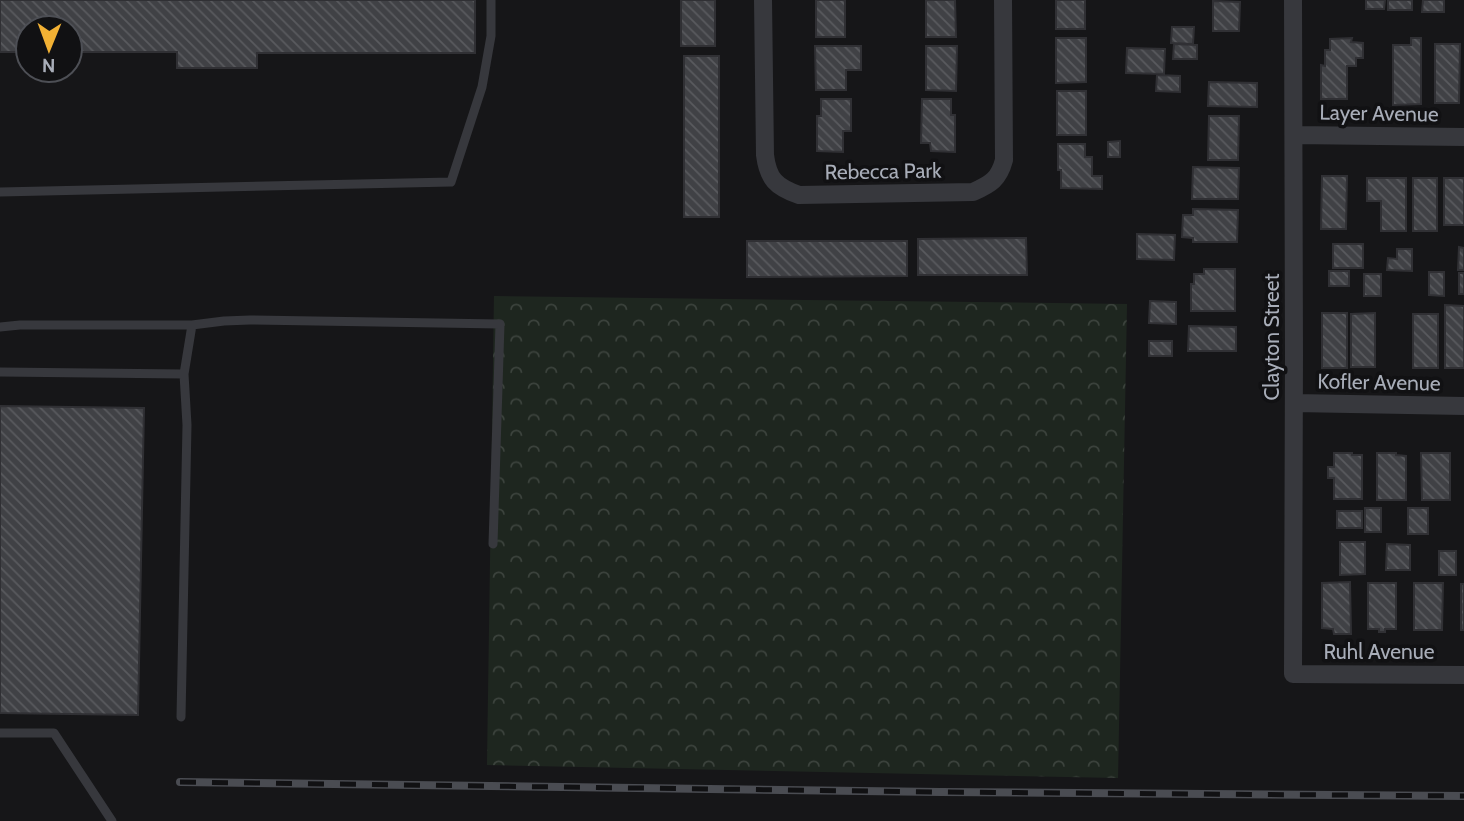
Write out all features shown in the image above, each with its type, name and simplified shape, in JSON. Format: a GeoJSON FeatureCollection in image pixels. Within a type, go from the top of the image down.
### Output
{"type":"FeatureCollection","features":[{"type":"Feature","properties":{"kind":"street","name":"Rebecca Park"},"geometry":{"type":"LineString","coordinates":[[763,0],[766,168],[773,181],[784,190],[799,195],[973,192],[989,185],[998,175],[1004,160],[1003,0]]}},
{"type":"Feature","properties":{"kind":"street","name":"Clayton Street"},"geometry":{"type":"LineString","coordinates":[[1293,0],[1293,674]]}},
{"type":"Feature","properties":{"kind":"street","name":"Layer Avenue"},"geometry":{"type":"LineString","coordinates":[[1294,135],[1464,137]]}},
{"type":"Feature","properties":{"kind":"street","name":"Kofler Avenue"},"geometry":{"type":"LineString","coordinates":[[1294,403],[1464,405]]}},
{"type":"Feature","properties":{"kind":"street","name":"Ruhl Avenue"},"geometry":{"type":"LineString","coordinates":[[1293,674],[1464,675]]}},
{"type":"Feature","properties":{"kind":"lane"},"geometry":{"type":"LineString","coordinates":[[0,191],[451,182],[482,87],[491,36],[491,0]]}},
{"type":"Feature","properties":{"kind":"lane"},"geometry":{"type":"LineString","coordinates":[[0,327],[192,325],[250,320],[500,324],[494,544]]}},
{"type":"Feature","properties":{"kind":"lane"},"geometry":{"type":"LineString","coordinates":[[181,717],[187,425],[184,374],[192,325]]}},
{"type":"Feature","properties":{"kind":"lane"},"geometry":{"type":"LineString","coordinates":[[0,372],[184,374]]}},
{"type":"Feature","properties":{"kind":"lane"},"geometry":{"type":"LineString","coordinates":[[0,733],[54,733],[112,821]]}},
{"type":"Feature","properties":{"kind":"green space"},"geometry":{"type":"Polygon","coordinates":[[[494,296],[1127,304],[1118,778],[487,765],[494,296]]]}},
{"type":"Feature","properties":{"kind":"building"},"geometry":{"type":"Polygon","coordinates":[[[0,0],[475,0],[475,53],[257,53],[257,68],[177,68],[177,52],[84,52],[84,14],[14,14],[14,52],[0,52],[0,0]]]}},
{"type":"Feature","properties":{"kind":"building"},"geometry":{"type":"Polygon","coordinates":[[[681,0],[715,0],[715,46],[681,46],[681,0]]]}},
{"type":"Feature","properties":{"kind":"building"},"geometry":{"type":"Polygon","coordinates":[[[816,0],[845,0],[845,37],[816,37],[816,0]]]}},
{"type":"Feature","properties":{"kind":"building"},"geometry":{"type":"Polygon","coordinates":[[[926,0],[955,0],[956,37],[926,37],[926,0]]]}},
{"type":"Feature","properties":{"kind":"building"},"geometry":{"type":"Polygon","coordinates":[[[1056,0],[1085,0],[1085,29],[1056,29],[1056,0]]]}},
{"type":"Feature","properties":{"kind":"building"},"geometry":{"type":"Polygon","coordinates":[[[1366,0],[1385,0],[1384,9],[1366,9],[1366,0]]]}},
{"type":"Feature","properties":{"kind":"building"},"geometry":{"type":"Polygon","coordinates":[[[1388,0],[1412,0],[1412,10],[1388,10],[1388,0]]]}},
{"type":"Feature","properties":{"kind":"building"},"geometry":{"type":"Polygon","coordinates":[[[1423,0],[1444,0],[1444,12],[1422,12],[1423,0]]]}},
{"type":"Feature","properties":{"kind":"building"},"geometry":{"type":"Polygon","coordinates":[[[1213,1],[1240,2],[1239,31],[1213,31],[1213,1]]]}},
{"type":"Feature","properties":{"kind":"building"},"geometry":{"type":"Polygon","coordinates":[[[1172,27],[1194,27],[1193,44],[1171,43],[1172,27]]]}},
{"type":"Feature","properties":{"kind":"building"},"geometry":{"type":"Polygon","coordinates":[[[1056,38],[1086,38],[1086,82],[1056,83],[1056,38]]]}},
{"type":"Feature","properties":{"kind":"building"},"geometry":{"type":"Polygon","coordinates":[[[1352,38],[1351,42],[1363,43],[1363,58],[1356,58],[1356,66],[1347,66],[1347,99],[1321,99],[1321,65],[1325,66],[1325,50],[1330,50],[1330,39],[1352,38]]]}},
{"type":"Feature","properties":{"kind":"building"},"geometry":{"type":"Polygon","coordinates":[[[1411,38],[1421,38],[1421,104],[1393,105],[1393,45],[1411,45],[1411,38]]]}},
{"type":"Feature","properties":{"kind":"building"},"geometry":{"type":"Polygon","coordinates":[[[1174,44],[1197,45],[1197,59],[1173,59],[1174,44]]]}},
{"type":"Feature","properties":{"kind":"building"},"geometry":{"type":"Polygon","coordinates":[[[1435,44],[1460,44],[1459,103],[1435,103],[1435,44]]]}},
{"type":"Feature","properties":{"kind":"building"},"geometry":{"type":"Polygon","coordinates":[[[815,46],[861,46],[861,70],[846,70],[846,90],[816,90],[815,46]]]}},
{"type":"Feature","properties":{"kind":"building"},"geometry":{"type":"Polygon","coordinates":[[[926,46],[957,46],[956,91],[926,90],[926,46]]]}},
{"type":"Feature","properties":{"kind":"building"},"geometry":{"type":"Polygon","coordinates":[[[1127,48],[1165,49],[1164,74],[1126,73],[1127,48]]]}},
{"type":"Feature","properties":{"kind":"building"},"geometry":{"type":"Polygon","coordinates":[[[684,56],[719,56],[719,217],[684,217],[684,56]]]}},
{"type":"Feature","properties":{"kind":"building"},"geometry":{"type":"Polygon","coordinates":[[[1157,75],[1180,76],[1180,92],[1156,91],[1157,75]]]}},
{"type":"Feature","properties":{"kind":"building"},"geometry":{"type":"Polygon","coordinates":[[[1209,82],[1257,83],[1257,107],[1208,106],[1209,82]]]}},
{"type":"Feature","properties":{"kind":"building"},"geometry":{"type":"Polygon","coordinates":[[[1057,91],[1086,91],[1086,135],[1057,135],[1057,91]]]}},
{"type":"Feature","properties":{"kind":"building"},"geometry":{"type":"Polygon","coordinates":[[[821,99],[851,99],[851,131],[843,131],[843,152],[817,151],[817,116],[821,116],[821,99]]]}},
{"type":"Feature","properties":{"kind":"building"},"geometry":{"type":"Polygon","coordinates":[[[922,99],[951,99],[951,115],[955,115],[955,152],[931,151],[930,143],[921,143],[922,99]]]}},
{"type":"Feature","properties":{"kind":"building"},"geometry":{"type":"Polygon","coordinates":[[[1209,116],[1239,116],[1238,160],[1208,160],[1209,116]]]}},
{"type":"Feature","properties":{"kind":"building"},"geometry":{"type":"Polygon","coordinates":[[[1120,141],[1120,157],[1108,157],[1108,142],[1120,141]]]}},
{"type":"Feature","properties":{"kind":"building"},"geometry":{"type":"Polygon","coordinates":[[[1058,144],[1085,144],[1085,157],[1092,157],[1092,176],[1102,176],[1102,189],[1061,188],[1058,144]]]}},
{"type":"Feature","properties":{"kind":"building"},"geometry":{"type":"Polygon","coordinates":[[[1193,167],[1239,168],[1238,199],[1192,199],[1193,167]]]}},
{"type":"Feature","properties":{"kind":"building"},"geometry":{"type":"Polygon","coordinates":[[[1322,176],[1347,176],[1346,229],[1321,229],[1322,176]]]}},
{"type":"Feature","properties":{"kind":"building"},"geometry":{"type":"Polygon","coordinates":[[[1367,178],[1406,178],[1406,231],[1381,231],[1381,201],[1367,201],[1367,178]]]}},
{"type":"Feature","properties":{"kind":"building"},"geometry":{"type":"Polygon","coordinates":[[[1413,178],[1437,178],[1437,231],[1413,231],[1413,178]]]}},
{"type":"Feature","properties":{"kind":"building"},"geometry":{"type":"Polygon","coordinates":[[[1444,178],[1464,178],[1464,225],[1444,225],[1444,178]]]}},
{"type":"Feature","properties":{"kind":"building"},"geometry":{"type":"Polygon","coordinates":[[[1193,209],[1238,210],[1237,242],[1193,242],[1193,238],[1182,237],[1183,215],[1193,215],[1193,209]]]}},
{"type":"Feature","properties":{"kind":"building"},"geometry":{"type":"Polygon","coordinates":[[[1137,234],[1175,235],[1174,260],[1137,259],[1137,234]]]}},
{"type":"Feature","properties":{"kind":"building"},"geometry":{"type":"Polygon","coordinates":[[[1026,238],[1027,275],[918,275],[918,239],[1026,238]]]}},
{"type":"Feature","properties":{"kind":"building"},"geometry":{"type":"Polygon","coordinates":[[[747,241],[907,241],[907,276],[747,277],[747,241]]]}},
{"type":"Feature","properties":{"kind":"building"},"geometry":{"type":"Polygon","coordinates":[[[1333,244],[1363,244],[1363,268],[1333,268],[1333,244]]]}},
{"type":"Feature","properties":{"kind":"building"},"geometry":{"type":"Polygon","coordinates":[[[1459,247],[1464,248],[1464,270],[1458,270],[1459,247]]]}},
{"type":"Feature","properties":{"kind":"building"},"geometry":{"type":"Polygon","coordinates":[[[1397,249],[1412,249],[1412,271],[1387,270],[1388,258],[1397,259],[1397,249]]]}},
{"type":"Feature","properties":{"kind":"building"},"geometry":{"type":"Polygon","coordinates":[[[1204,269],[1235,269],[1235,311],[1191,311],[1191,284],[1194,284],[1194,274],[1204,274],[1204,269]]]}},
{"type":"Feature","properties":{"kind":"building"},"geometry":{"type":"Polygon","coordinates":[[[1329,271],[1349,271],[1349,286],[1329,286],[1329,271]]]}},
{"type":"Feature","properties":{"kind":"building"},"geometry":{"type":"Polygon","coordinates":[[[1429,272],[1444,272],[1444,296],[1429,295],[1429,272]]]}},
{"type":"Feature","properties":{"kind":"building"},"geometry":{"type":"Polygon","coordinates":[[[1459,273],[1464,273],[1464,294],[1459,294],[1459,273]]]}},
{"type":"Feature","properties":{"kind":"building"},"geometry":{"type":"Polygon","coordinates":[[[1364,274],[1381,274],[1381,296],[1364,296],[1364,274]]]}},
{"type":"Feature","properties":{"kind":"building"},"geometry":{"type":"Polygon","coordinates":[[[1150,301],[1176,302],[1176,324],[1149,323],[1150,301]]]}},
{"type":"Feature","properties":{"kind":"building"},"geometry":{"type":"Polygon","coordinates":[[[1445,305],[1464,306],[1464,368],[1445,368],[1445,305]]]}},
{"type":"Feature","properties":{"kind":"building"},"geometry":{"type":"Polygon","coordinates":[[[1322,313],[1347,313],[1347,368],[1322,368],[1322,313]]]}},
{"type":"Feature","properties":{"kind":"building"},"geometry":{"type":"Polygon","coordinates":[[[1375,313],[1375,367],[1351,367],[1351,314],[1375,313]]]}},
{"type":"Feature","properties":{"kind":"building"},"geometry":{"type":"Polygon","coordinates":[[[1413,314],[1438,314],[1438,368],[1413,368],[1413,314]]]}},
{"type":"Feature","properties":{"kind":"building"},"geometry":{"type":"Polygon","coordinates":[[[1189,326],[1236,327],[1236,351],[1188,351],[1189,326]]]}},
{"type":"Feature","properties":{"kind":"building"},"geometry":{"type":"Polygon","coordinates":[[[1149,341],[1172,341],[1172,356],[1149,356],[1149,341]]]}},
{"type":"Feature","properties":{"kind":"building"},"geometry":{"type":"Polygon","coordinates":[[[0,406],[144,408],[138,715],[0,713],[0,406]]]}},
{"type":"Feature","properties":{"kind":"building"},"geometry":{"type":"Polygon","coordinates":[[[1334,453],[1362,455],[1362,499],[1334,499],[1334,478],[1328,478],[1328,467],[1334,467],[1334,453]]]}},
{"type":"Feature","properties":{"kind":"building"},"geometry":{"type":"Polygon","coordinates":[[[1377,453],[1406,456],[1406,500],[1377,500],[1377,453]]]}},
{"type":"Feature","properties":{"kind":"building"},"geometry":{"type":"Polygon","coordinates":[[[1421,453],[1450,453],[1450,500],[1422,500],[1421,453]]]}},
{"type":"Feature","properties":{"kind":"building"},"geometry":{"type":"Polygon","coordinates":[[[1365,508],[1381,508],[1381,532],[1365,532],[1365,508]]]}},
{"type":"Feature","properties":{"kind":"building"},"geometry":{"type":"Polygon","coordinates":[[[1408,508],[1428,508],[1428,534],[1408,534],[1408,508]]]}},
{"type":"Feature","properties":{"kind":"building"},"geometry":{"type":"Polygon","coordinates":[[[1337,511],[1362,511],[1362,528],[1337,528],[1337,511]]]}},
{"type":"Feature","properties":{"kind":"building"},"geometry":{"type":"Polygon","coordinates":[[[1340,542],[1365,542],[1365,574],[1340,575],[1340,542]]]}},
{"type":"Feature","properties":{"kind":"building"},"geometry":{"type":"Polygon","coordinates":[[[1387,544],[1410,545],[1410,570],[1386,570],[1387,544]]]}},
{"type":"Feature","properties":{"kind":"building"},"geometry":{"type":"Polygon","coordinates":[[[1439,551],[1456,551],[1456,575],[1439,575],[1439,551]]]}},
{"type":"Feature","properties":{"kind":"building"},"geometry":{"type":"Polygon","coordinates":[[[1350,582],[1351,634],[1334,634],[1333,629],[1322,628],[1322,583],[1350,582]]]}},
{"type":"Feature","properties":{"kind":"building"},"geometry":{"type":"Polygon","coordinates":[[[1368,583],[1396,583],[1396,629],[1379,632],[1379,629],[1368,629],[1368,583]]]}},
{"type":"Feature","properties":{"kind":"building"},"geometry":{"type":"Polygon","coordinates":[[[1414,583],[1443,583],[1442,630],[1414,630],[1414,583]]]}},
{"type":"Feature","properties":{"kind":"building"},"geometry":{"type":"Polygon","coordinates":[[[1461,584],[1464,584],[1464,630],[1461,630],[1461,584]]]}},
{"type":"Feature","properties":{"kind":"railway"},"geometry":{"type":"LineString","coordinates":[[180,782],[1464,796]]}}]}
